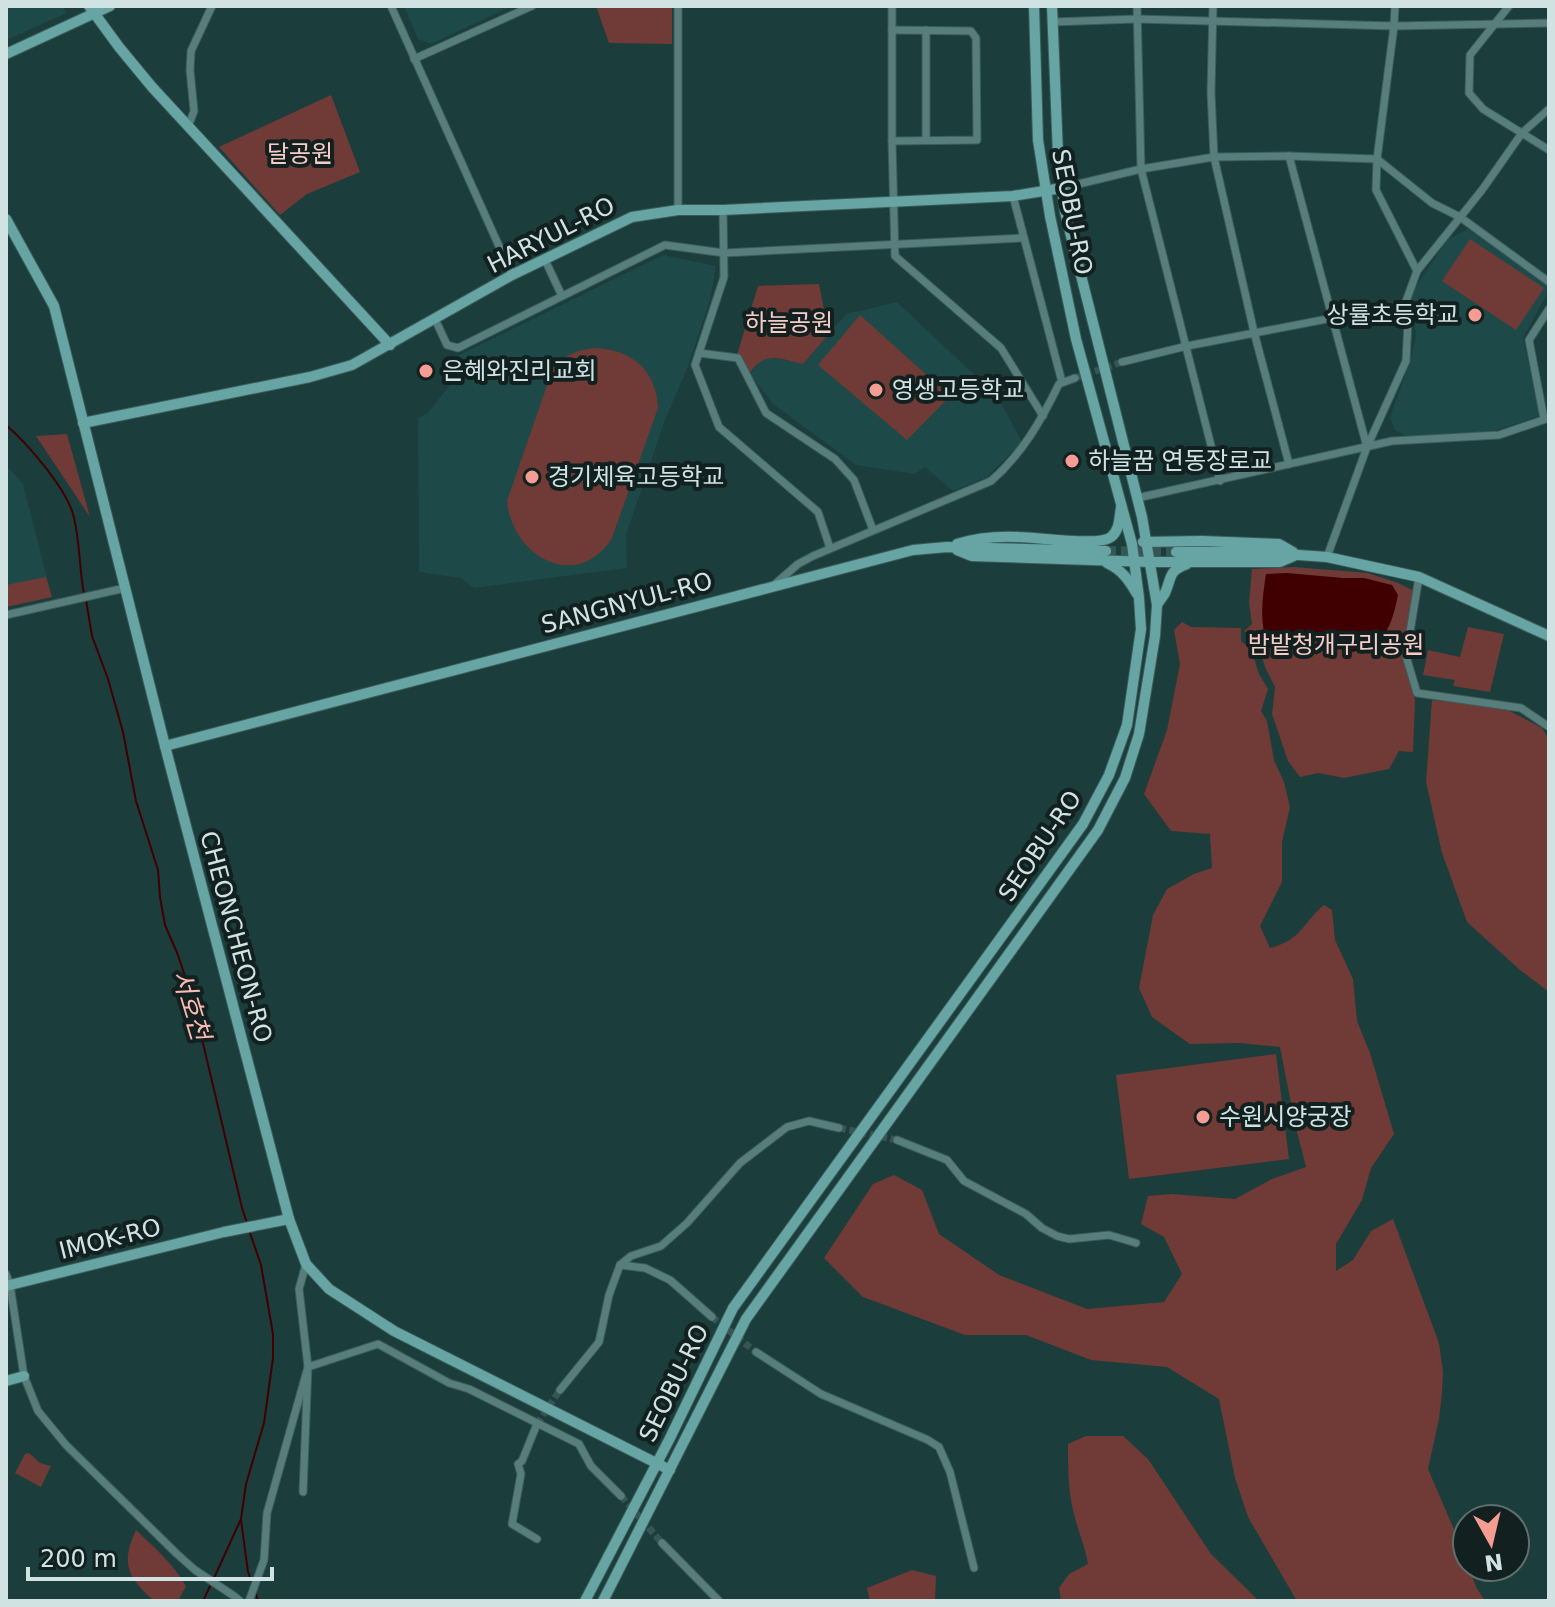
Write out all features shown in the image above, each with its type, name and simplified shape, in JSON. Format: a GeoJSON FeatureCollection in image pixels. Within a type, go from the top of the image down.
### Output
{"type":"FeatureCollection","features":[{"type":"Feature","properties":{"kind":"street"},"geometry":{"type":"LineString","coordinates":[[6,54],[91,10],[110,6]]}},
{"type":"Feature","properties":{"kind":"street"},"geometry":{"type":"LineString","coordinates":[[188,127],[194,111],[191,51],[212,6]]}},
{"type":"Feature","properties":{"kind":"street"},"geometry":{"type":"LineString","coordinates":[[391,6],[512,275]]}},
{"type":"Feature","properties":{"kind":"street"},"geometry":{"type":"LineString","coordinates":[[414,59],[532,6]]}},
{"type":"Feature","properties":{"kind":"street"},"geometry":{"type":"LineString","coordinates":[[678,6],[678,210]]}},
{"type":"Feature","properties":{"kind":"street"},"geometry":{"type":"LineString","coordinates":[[892,6],[895,256],[1001,348],[1043,416]]}},
{"type":"Feature","properties":{"kind":"street","name":"SEOBU-RO"},"geometry":{"type":"LineString","coordinates":[[585,1601],[733,1308],[1083,824],[1109,775],[1127,725],[1141,629],[1135,562],[1076,339],[1046,191],[1038,140],[1034,6]]}},
{"type":"Feature","properties":{"kind":"street","name":"SEOBU-RO"},"geometry":{"type":"LineString","coordinates":[[603,1601],[746,1319],[1098,830],[1125,778],[1139,734],[1157,605],[1137,498],[1065,212],[1054,95],[1052,6]]}},
{"type":"Feature","properties":{"kind":"street"},"geometry":{"type":"LineString","coordinates":[[1137,6],[1141,169],[1220,481]]}},
{"type":"Feature","properties":{"kind":"street"},"geometry":{"type":"LineString","coordinates":[[1213,6],[1211,93],[1214,157],[1254,332],[1289,464]]}},
{"type":"Feature","properties":{"kind":"street"},"geometry":{"type":"LineString","coordinates":[[1395,6],[1376,190],[1417,271]]}},
{"type":"Feature","properties":{"kind":"street"},"geometry":{"type":"LineString","coordinates":[[1509,6],[1470,55],[1469,93],[1483,109],[1549,150]]}},
{"type":"Feature","properties":{"kind":"street"},"geometry":{"type":"LineString","coordinates":[[91,10],[152,87],[390,345]]}},
{"type":"Feature","properties":{"kind":"street"},"geometry":{"type":"LineString","coordinates":[[1052,22],[1137,19],[1394,26],[1549,23]]}},
{"type":"Feature","properties":{"kind":"street"},"geometry":{"type":"LineString","coordinates":[[892,30],[971,31],[976,38],[977,140],[892,141]]}},
{"type":"Feature","properties":{"kind":"street"},"geometry":{"type":"LineString","coordinates":[[926,30],[926,140]]}},
{"type":"Feature","properties":{"kind":"street"},"geometry":{"type":"LineString","coordinates":[[1327,557],[1367,447],[1406,361],[1408,322],[1405,304],[1417,271],[1522,133],[1549,109]]}},
{"type":"Feature","properties":{"kind":"street"},"geometry":{"type":"LineString","coordinates":[[1289,156],[1367,447]]}},
{"type":"Feature","properties":{"kind":"street"},"geometry":{"type":"LineString","coordinates":[[1062,188],[1141,169],[1214,157],[1377,159],[1432,203],[1460,217],[1549,282]]}},
{"type":"Feature","properties":{"kind":"street","name":"HARYUL-RO"},"geometry":{"type":"LineString","coordinates":[[83,423],[310,377],[352,365],[512,275],[632,217],[678,210],[1013,196],[1062,188]]}},
{"type":"Feature","properties":{"kind":"street"},"geometry":{"type":"LineString","coordinates":[[1013,196],[1062,382]]}},
{"type":"Feature","properties":{"kind":"street"},"geometry":{"type":"LineString","coordinates":[[723,210],[724,277],[695,365],[719,427],[818,512],[830,548]]}},
{"type":"Feature","properties":{"kind":"street","name":"CHEONCHEON-RO"},"geometry":{"type":"LineString","coordinates":[[6,219],[54,306],[289,1219],[306,1264],[329,1289],[394,1331],[670,1470]]}},
{"type":"Feature","properties":{"kind":"street"},"geometry":{"type":"LineString","coordinates":[[435,319],[447,345],[458,348],[665,245],[724,253],[1022,238]]}},
{"type":"Feature","properties":{"kind":"street"},"geometry":{"type":"LineString","coordinates":[[545,260],[562,296]]}},
{"type":"Feature","properties":{"kind":"street"},"geometry":{"type":"LineString","coordinates":[[1122,362],[1254,332],[1405,304]]}},
{"type":"Feature","properties":{"kind":"street"},"geometry":{"type":"LineString","coordinates":[[1137,498],[1392,441],[1499,435],[1546,418],[1529,340],[1549,309]]}},
{"type":"Feature","properties":{"kind":"street"},"geometry":{"type":"LineString","coordinates":[[699,353],[738,358],[766,413],[835,459],[854,480],[873,530]]}},
{"type":"Feature","properties":{"kind":"street"},"geometry":{"type":"LineString","coordinates":[[773,586],[798,564],[830,548],[991,481],[1022,449],[1059,384],[1075,378]]}},
{"type":"Feature","properties":{"kind":"street"},"geometry":{"type":"LineString","coordinates":[[947,547],[972,539],[1018,537],[1096,542],[1109,539],[1117,530],[1121,502]]}},
{"type":"Feature","properties":{"kind":"street"},"geometry":{"type":"LineString","coordinates":[[1132,544],[1202,541],[1279,544],[1298,554]]}},
{"type":"Feature","properties":{"kind":"street","name":"SANGNYUL-RO"},"geometry":{"type":"LineString","coordinates":[[165,746],[913,550],[947,547],[1104,556],[1135,562],[1280,562],[1298,554]]}},
{"type":"Feature","properties":{"kind":"street"},"geometry":{"type":"LineString","coordinates":[[1176,552],[1298,554],[1327,557],[1419,577],[1549,636]]}},
{"type":"Feature","properties":{"kind":"street"},"geometry":{"type":"LineString","coordinates":[[1104,556],[1128,578],[1139,598]]}},
{"type":"Feature","properties":{"kind":"street"},"geometry":{"type":"LineString","coordinates":[[1157,605],[1165,594],[1168,578],[1179,567],[1193,562]]}},
{"type":"Feature","properties":{"kind":"street"},"geometry":{"type":"LineString","coordinates":[[1419,577],[1406,656],[1417,693],[1521,708],[1549,727]]}},
{"type":"Feature","properties":{"kind":"street"},"geometry":{"type":"LineString","coordinates":[[6,615],[125,588]]}},
{"type":"Feature","properties":{"kind":"street"},"geometry":{"type":"LineString","coordinates":[[560,1390],[599,1342],[609,1295],[620,1265],[631,1256],[661,1246],[687,1223],[740,1163],[787,1127],[809,1121],[839,1128]]}},
{"type":"Feature","properties":{"kind":"street"},"geometry":{"type":"LineString","coordinates":[[897,1140],[947,1160],[964,1181],[1026,1214],[1057,1236],[1069,1239],[1109,1235],[1136,1243]]}},
{"type":"Feature","properties":{"kind":"street","name":"IMOK-RO"},"geometry":{"type":"LineString","coordinates":[[7,1281],[289,1219]]}},
{"type":"Feature","properties":{"kind":"street"},"geometry":{"type":"LineString","coordinates":[[303,1492],[308,1367],[299,1289],[306,1264]]}},
{"type":"Feature","properties":{"kind":"street"},"geometry":{"type":"LineString","coordinates":[[620,1265],[645,1268],[670,1280],[712,1317]]}},
{"type":"Feature","properties":{"kind":"street"},"geometry":{"type":"LineString","coordinates":[[7,1281],[24,1376],[38,1411],[66,1445],[195,1570],[240,1601]]}},
{"type":"Feature","properties":{"kind":"street"},"geometry":{"type":"LineString","coordinates":[[308,1367],[378,1344],[449,1383],[469,1389],[579,1444],[591,1466],[621,1496]]}},
{"type":"Feature","properties":{"kind":"street"},"geometry":{"type":"LineString","coordinates":[[756,1352],[821,1394],[939,1447],[950,1472],[974,1568]]}},
{"type":"Feature","properties":{"kind":"street"},"geometry":{"type":"LineString","coordinates":[[250,1598],[264,1560],[267,1513],[308,1367]]}},
{"type":"Feature","properties":{"kind":"street"},"geometry":{"type":"LineString","coordinates":[[6,1381],[24,1376]]}},
{"type":"Feature","properties":{"kind":"street"},"geometry":{"type":"LineString","coordinates":[[537,1424],[518,1464],[521,1474],[512,1524],[537,1539]]}},
{"type":"Feature","properties":{"kind":"street"},"geometry":{"type":"LineString","coordinates":[[662,1543],[719,1601]]}},
{"type":"Feature","properties":{"kind":"shaded area"},"geometry":{"type":"Polygon","coordinates":[[[6,6],[63,6],[67,13],[6,40],[6,6]]]}},
{"type":"Feature","properties":{"kind":"shaded area"},"geometry":{"type":"Polygon","coordinates":[[[404,6],[512,6],[431,44],[418,39],[404,6]]]}},
{"type":"Feature","properties":{"kind":"shaded area","name":"상률초등학교"},"geometry":{"type":"Polygon","coordinates":[[[1468,229],[1549,286],[1523,338],[1540,416],[1493,431],[1407,437],[1395,430],[1390,417],[1416,336],[1411,294],[1447,240],[1468,229]]]}},
{"type":"Feature","properties":{"kind":"shaded area","name":"경기체육고등학교"},"geometry":{"type":"Polygon","coordinates":[[[663,255],[716,266],[710,300],[687,369],[665,420],[626,535],[627,568],[474,588],[461,578],[419,572],[418,418],[428,413],[459,373],[459,355],[663,255]]]}},
{"type":"Feature","properties":{"kind":"shaded area","name":"영생고등학교"},"geometry":{"type":"Polygon","coordinates":[[[897,302],[1001,403],[1022,442],[987,477],[953,491],[925,467],[915,474],[856,465],[773,404],[750,374],[761,360],[769,357],[803,364],[847,313],[897,302]]]}},
{"type":"Feature","properties":{"kind":"shaded area"},"geometry":{"type":"Polygon","coordinates":[[[6,465],[23,484],[52,597],[6,607],[6,465]]]}},
{"type":"Feature","properties":{"kind":"shaded area"},"geometry":{"type":"Polygon","coordinates":[[[1266,574],[1364,578],[1392,585],[1398,595],[1390,625],[1372,645],[1352,652],[1321,632],[1282,652],[1273,648],[1267,641],[1262,619],[1266,574]]]}},
{"type":"Feature","properties":{"kind":"green space"},"geometry":{"type":"Polygon","coordinates":[[[596,6],[672,6],[672,44],[609,43],[596,6]]]}},
{"type":"Feature","properties":{"kind":"green space","name":"달공원"},"geometry":{"type":"Polygon","coordinates":[[[331,95],[360,172],[307,194],[280,215],[219,147],[331,95]]]}},
{"type":"Feature","properties":{"kind":"green space"},"geometry":{"type":"Polygon","coordinates":[[[1470,239],[1544,288],[1516,330],[1442,281],[1470,239]]]}},
{"type":"Feature","properties":{"kind":"green space","name":"하늘공원"},"geometry":{"type":"Polygon","coordinates":[[[819,284],[829,334],[803,364],[767,359],[750,373],[740,355],[737,355],[758,286],[819,284]]]}},
{"type":"Feature","properties":{"kind":"green space"},"geometry":{"type":"Polygon","coordinates":[[[860,315],[950,396],[907,440],[818,365],[860,315]]]}},
{"type":"Feature","properties":{"kind":"green space"},"geometry":{"type":"Polygon","coordinates":[[[593,348],[619,352],[639,364],[652,382],[658,408],[612,538],[598,554],[582,563],[565,565],[548,561],[533,552],[512,521],[507,501],[553,368],[571,354],[593,348]]]}},
{"type":"Feature","properties":{"kind":"green space"},"geometry":{"type":"Polygon","coordinates":[[[67,434],[90,517],[36,436],[67,434]]]}},
{"type":"Feature","properties":{"kind":"green space","name":"밤밭청개구리공원"},"geometry":{"type":"Polygon","coordinates":[[[1294,567],[1368,573],[1420,594],[1412,626],[1409,660],[1415,701],[1413,752],[1399,751],[1389,769],[1344,778],[1318,773],[1300,777],[1288,761],[1272,714],[1275,687],[1257,641],[1244,631],[1252,624],[1249,603],[1252,569],[1294,567]]]}},
{"type":"Feature","properties":{"kind":"green space"},"geometry":{"type":"Polygon","coordinates":[[[46,577],[52,597],[6,607],[6,585],[46,577]]]}},
{"type":"Feature","properties":{"kind":"green space"},"geometry":{"type":"Polygon","coordinates":[[[1182,622],[1191,627],[1241,628],[1241,641],[1251,649],[1259,674],[1268,689],[1261,711],[1267,721],[1274,760],[1290,807],[1282,842],[1282,882],[1260,926],[1270,948],[1295,936],[1324,905],[1332,910],[1335,940],[1353,979],[1357,1021],[1394,1134],[1371,1168],[1362,1200],[1336,1244],[1336,1271],[1353,1260],[1371,1231],[1393,1219],[1439,1343],[1442,1393],[1428,1469],[1451,1522],[1451,1583],[1475,1583],[1485,1601],[1297,1601],[1248,1517],[1235,1478],[1219,1399],[1167,1367],[1091,1360],[1026,1335],[965,1335],[863,1297],[824,1258],[873,1184],[894,1175],[922,1190],[939,1234],[999,1275],[1087,1309],[1164,1302],[1182,1274],[1164,1237],[1141,1224],[1148,1196],[1172,1194],[1235,1199],[1272,1179],[1306,1167],[1280,1047],[1240,1043],[1190,1044],[1152,1017],[1139,988],[1153,915],[1167,889],[1212,868],[1210,834],[1171,831],[1144,794],[1167,730],[1180,664],[1174,630],[1182,622]]]}},
{"type":"Feature","properties":{"kind":"green space"},"geometry":{"type":"Polygon","coordinates":[[[1468,627],[1504,634],[1490,692],[1453,686],[1455,680],[1423,675],[1428,650],[1460,657],[1468,627]]]}},
{"type":"Feature","properties":{"kind":"green space"},"geometry":{"type":"Polygon","coordinates":[[[1432,700],[1504,708],[1542,728],[1549,739],[1549,992],[1467,922],[1442,853],[1426,782],[1432,700]]]}},
{"type":"Feature","properties":{"kind":"green space","name":"수원시양궁장"},"geometry":{"type":"Polygon","coordinates":[[[1276,1054],[1289,1159],[1129,1179],[1116,1075],[1276,1054]]]}},
{"type":"Feature","properties":{"kind":"green space"},"geometry":{"type":"Polygon","coordinates":[[[1086,1436],[1123,1436],[1148,1459],[1211,1554],[1259,1601],[1061,1601],[1059,1588],[1069,1574],[1088,1564],[1072,1506],[1068,1462],[1068,1444],[1086,1436]]]}},
{"type":"Feature","properties":{"kind":"green space"},"geometry":{"type":"Polygon","coordinates":[[[29,1453],[40,1463],[51,1466],[41,1487],[15,1473],[25,1454],[29,1453]]]}},
{"type":"Feature","properties":{"kind":"green space"},"geometry":{"type":"Polygon","coordinates":[[[136,1530],[169,1563],[186,1586],[178,1601],[154,1601],[133,1577],[128,1552],[136,1530]]]}},
{"type":"Feature","properties":{"kind":"green space"},"geometry":{"type":"Polygon","coordinates":[[[912,1570],[936,1576],[935,1601],[870,1601],[867,1588],[912,1570]]]}},
{"type":"Feature","properties":{"kind":"waterway","name":"서호천"},"geometry":{"type":"LineString","coordinates":[[6,425],[44,466],[69,503],[77,533],[84,594]]}},
{"type":"Feature","properties":{"kind":"waterway","name":"서호천"},"geometry":{"type":"LineString","coordinates":[[86,600],[92,636],[123,732],[136,801],[158,870],[165,925],[193,1001],[247,1223]]}},
{"type":"Feature","properties":{"kind":"waterway","name":"서호천"},"geometry":{"type":"LineString","coordinates":[[214,1578],[241,1519],[246,1484],[264,1423],[273,1358],[273,1334],[261,1265],[250,1233]]}},
{"type":"Feature","properties":{"kind":"waterway"},"geometry":{"type":"LineString","coordinates":[[241,1520],[248,1572],[253,1585]]}},
{"type":"Feature","properties":{"kind":"waterway","name":"서호천"},"geometry":{"type":"LineString","coordinates":[[203,1601],[211,1584]]}},
{"type":"Feature","properties":{"kind":"waterway"},"geometry":{"type":"LineString","coordinates":[[256,1594],[258,1601]]}},
{"type":"Feature","properties":{"kind":"tunnel"},"geometry":{"type":"LineString","coordinates":[[1075,378],[1122,362]]}},
{"type":"Feature","properties":{"kind":"tunnel"},"geometry":{"type":"LineString","coordinates":[[1106,551],[1176,552]]}},
{"type":"Feature","properties":{"kind":"tunnel"},"geometry":{"type":"LineString","coordinates":[[839,1128],[897,1140]]}},
{"type":"Feature","properties":{"kind":"tunnel"},"geometry":{"type":"LineString","coordinates":[[712,1317],[756,1352]]}},
{"type":"Feature","properties":{"kind":"tunnel"},"geometry":{"type":"LineString","coordinates":[[537,1424],[560,1390]]}},
{"type":"Feature","properties":{"kind":"tunnel"},"geometry":{"type":"LineString","coordinates":[[621,1496],[662,1543]]}},
{"type":"Feature","properties":{"kind":"place","name":"상률초등학교"},"geometry":{"type":"Point","coordinates":[1475,315]}},
{"type":"Feature","properties":{"kind":"place","name":"은혜와진리교회"},"geometry":{"type":"Point","coordinates":[426,371]}},
{"type":"Feature","properties":{"kind":"place","name":"영생고등학교"},"geometry":{"type":"Point","coordinates":[876,390]}},
{"type":"Feature","properties":{"kind":"place","name":"하늘꿈 연동장로교"},"geometry":{"type":"Point","coordinates":[1072,461]}},
{"type":"Feature","properties":{"kind":"place","name":"경기체육고등학교"},"geometry":{"type":"Point","coordinates":[532,477]}},
{"type":"Feature","properties":{"kind":"place","name":"수원시양궁장"},"geometry":{"type":"Point","coordinates":[1203,1117]}}]}
